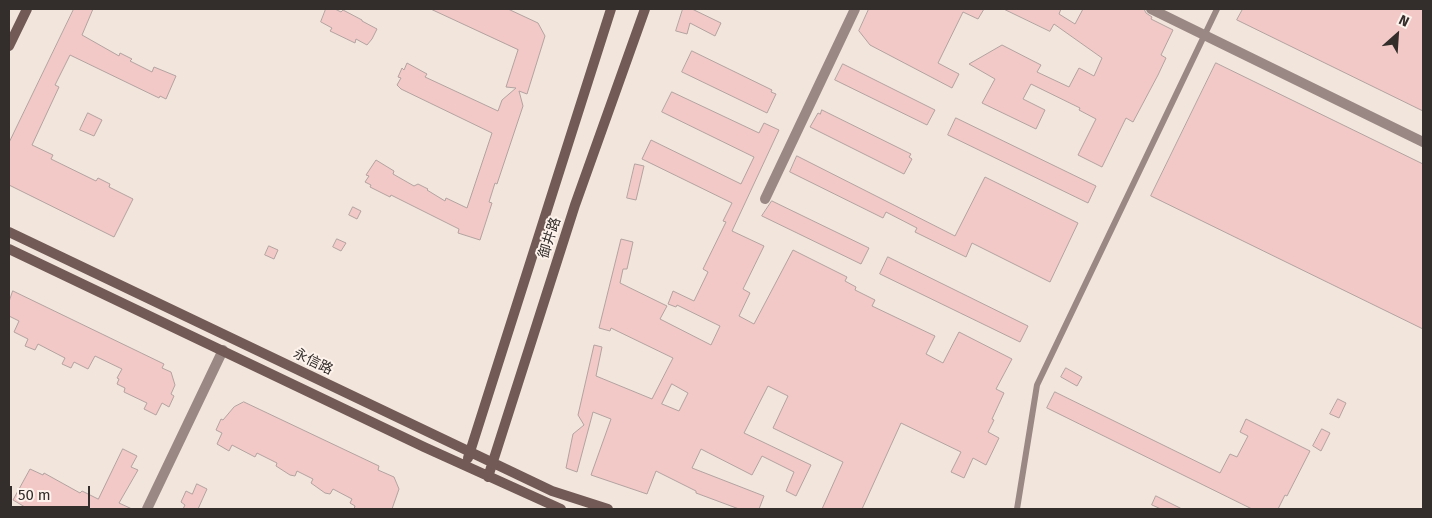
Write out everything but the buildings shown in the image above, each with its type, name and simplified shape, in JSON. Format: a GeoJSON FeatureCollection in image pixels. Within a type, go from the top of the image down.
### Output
{"type":"FeatureCollection","features":[{"type":"Feature","properties":{"kind":"street"},"geometry":{"type":"LineString","coordinates":[[9,46],[27,9]]}},
{"type":"Feature","properties":{"kind":"street","name":"御井路"},"geometry":{"type":"LineString","coordinates":[[466,467],[611,9]]}},
{"type":"Feature","properties":{"kind":"street","name":"御井路"},"geometry":{"type":"LineString","coordinates":[[488,477],[575,205],[645,9]]}},
{"type":"Feature","properties":{"kind":"street"},"geometry":{"type":"LineString","coordinates":[[765,199],[854,9]]}},
{"type":"Feature","properties":{"kind":"street"},"geometry":{"type":"LineString","coordinates":[[1151,9],[1423,142]]}},
{"type":"Feature","properties":{"kind":"street","name":"永信路"},"geometry":{"type":"LineString","coordinates":[[9,232],[552,491],[608,509]]}},
{"type":"Feature","properties":{"kind":"street","name":"永信路"},"geometry":{"type":"LineString","coordinates":[[9,249],[466,467],[560,509]]}},
{"type":"Feature","properties":{"kind":"street"},"geometry":{"type":"LineString","coordinates":[[147,509],[223,350]]}},
{"type":"Feature","properties":{"kind":"lane"},"geometry":{"type":"LineString","coordinates":[[1017,509],[1037,385],[1217,9]]}}]}
